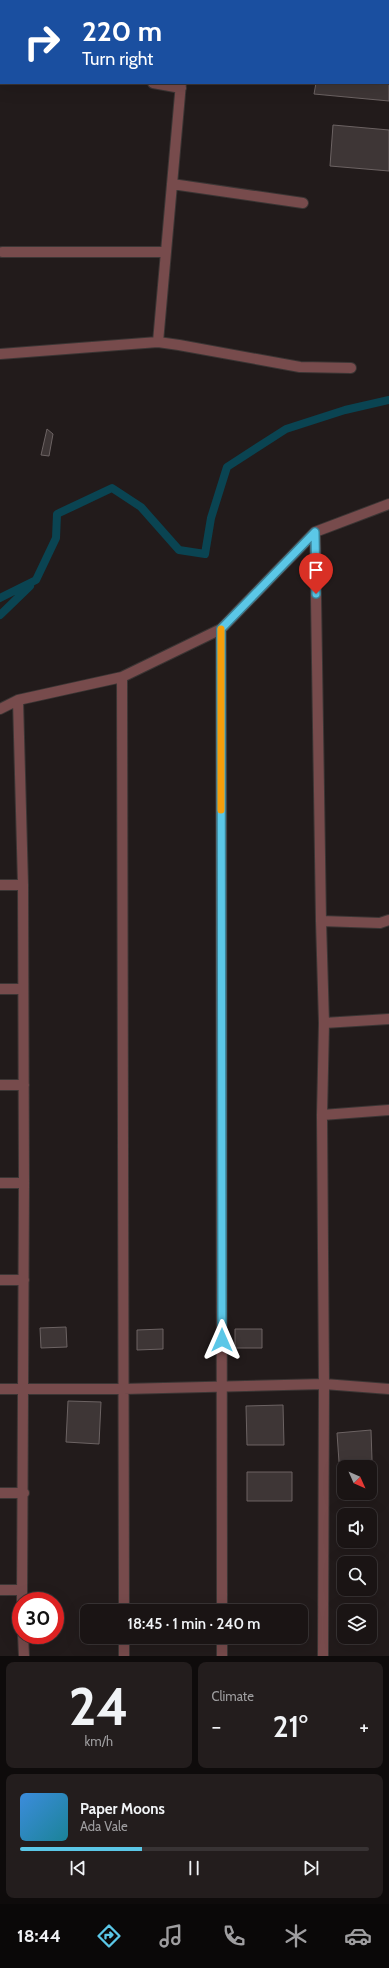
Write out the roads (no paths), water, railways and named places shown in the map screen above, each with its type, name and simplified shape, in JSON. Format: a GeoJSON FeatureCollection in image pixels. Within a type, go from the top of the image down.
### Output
{"type":"FeatureCollection","features":[{"type":"Feature","properties":{"kind":"street"},"geometry":{"type":"LineString","coordinates":[[158,342],[181,86],[162,84]]}},
{"type":"Feature","properties":{"kind":"street"},"geometry":{"type":"LineString","coordinates":[[172,184],[303,203]]}},
{"type":"Feature","properties":{"kind":"street"},"geometry":{"type":"LineString","coordinates":[[2,252],[166,252]]}},
{"type":"Feature","properties":{"kind":"street"},"geometry":{"type":"LineString","coordinates":[[0,354],[158,342],[179,344],[300,367],[351,368]]}},
{"type":"Feature","properties":{"kind":"street"},"geometry":{"type":"LineString","coordinates":[[0,709],[18,700],[122,677],[221,629],[315,532],[389,504]]}},
{"type":"Feature","properties":{"kind":"street"},"geometry":{"type":"LineString","coordinates":[[315,532],[324,1022],[322,1115],[324,1384],[323,1656]]}},
{"type":"Feature","properties":{"kind":"street"},"geometry":{"type":"LineString","coordinates":[[221,629],[222,1604]]}},
{"type":"Feature","properties":{"kind":"street"},"geometry":{"type":"LineString","coordinates":[[122,677],[124,1604]]}},
{"type":"Feature","properties":{"kind":"street"},"geometry":{"type":"LineString","coordinates":[[0,1590],[22,1590],[24,1493],[23,885],[18,700]]}},
{"type":"Feature","properties":{"kind":"street"},"geometry":{"type":"LineString","coordinates":[[0,885],[23,885]]}},
{"type":"Feature","properties":{"kind":"street"},"geometry":{"type":"LineString","coordinates":[[321,921],[380,923],[389,920]]}},
{"type":"Feature","properties":{"kind":"street"},"geometry":{"type":"LineString","coordinates":[[0,989],[22,989]]}},
{"type":"Feature","properties":{"kind":"street"},"geometry":{"type":"LineString","coordinates":[[324,1022],[389,1019]]}},
{"type":"Feature","properties":{"kind":"street"},"geometry":{"type":"LineString","coordinates":[[0,1085],[24,1085]]}},
{"type":"Feature","properties":{"kind":"street"},"geometry":{"type":"LineString","coordinates":[[322,1115],[389,1110]]}},
{"type":"Feature","properties":{"kind":"street"},"geometry":{"type":"LineString","coordinates":[[0,1183],[24,1183]]}},
{"type":"Feature","properties":{"kind":"street"},"geometry":{"type":"LineString","coordinates":[[0,1280],[24,1280]]}},
{"type":"Feature","properties":{"kind":"street"},"geometry":{"type":"LineString","coordinates":[[0,1389],[123,1389],[324,1384],[389,1389]]}},
{"type":"Feature","properties":{"kind":"street"},"geometry":{"type":"LineString","coordinates":[[0,1493],[24,1493]]}},
{"type":"Feature","properties":{"kind":"street"},"geometry":{"type":"LineString","coordinates":[[23,1644],[24,1656]]}},
{"type":"Feature","properties":{"kind":"street"},"geometry":{"type":"LineString","coordinates":[[124,1644],[124,1656]]}},
{"type":"Feature","properties":{"kind":"street"},"geometry":{"type":"LineString","coordinates":[[222,1644],[222,1656]]}},
{"type":"Feature","properties":{"kind":"waterway"},"geometry":{"type":"LineString","coordinates":[[0,598],[36,580],[56,538],[57,514],[112,488],[141,507],[179,550],[205,554],[211,518],[227,467],[286,429],[345,410],[389,400]]}},
{"type":"Feature","properties":{"kind":"waterway"},"geometry":{"type":"LineString","coordinates":[[0,615],[30,586]]}}]}
